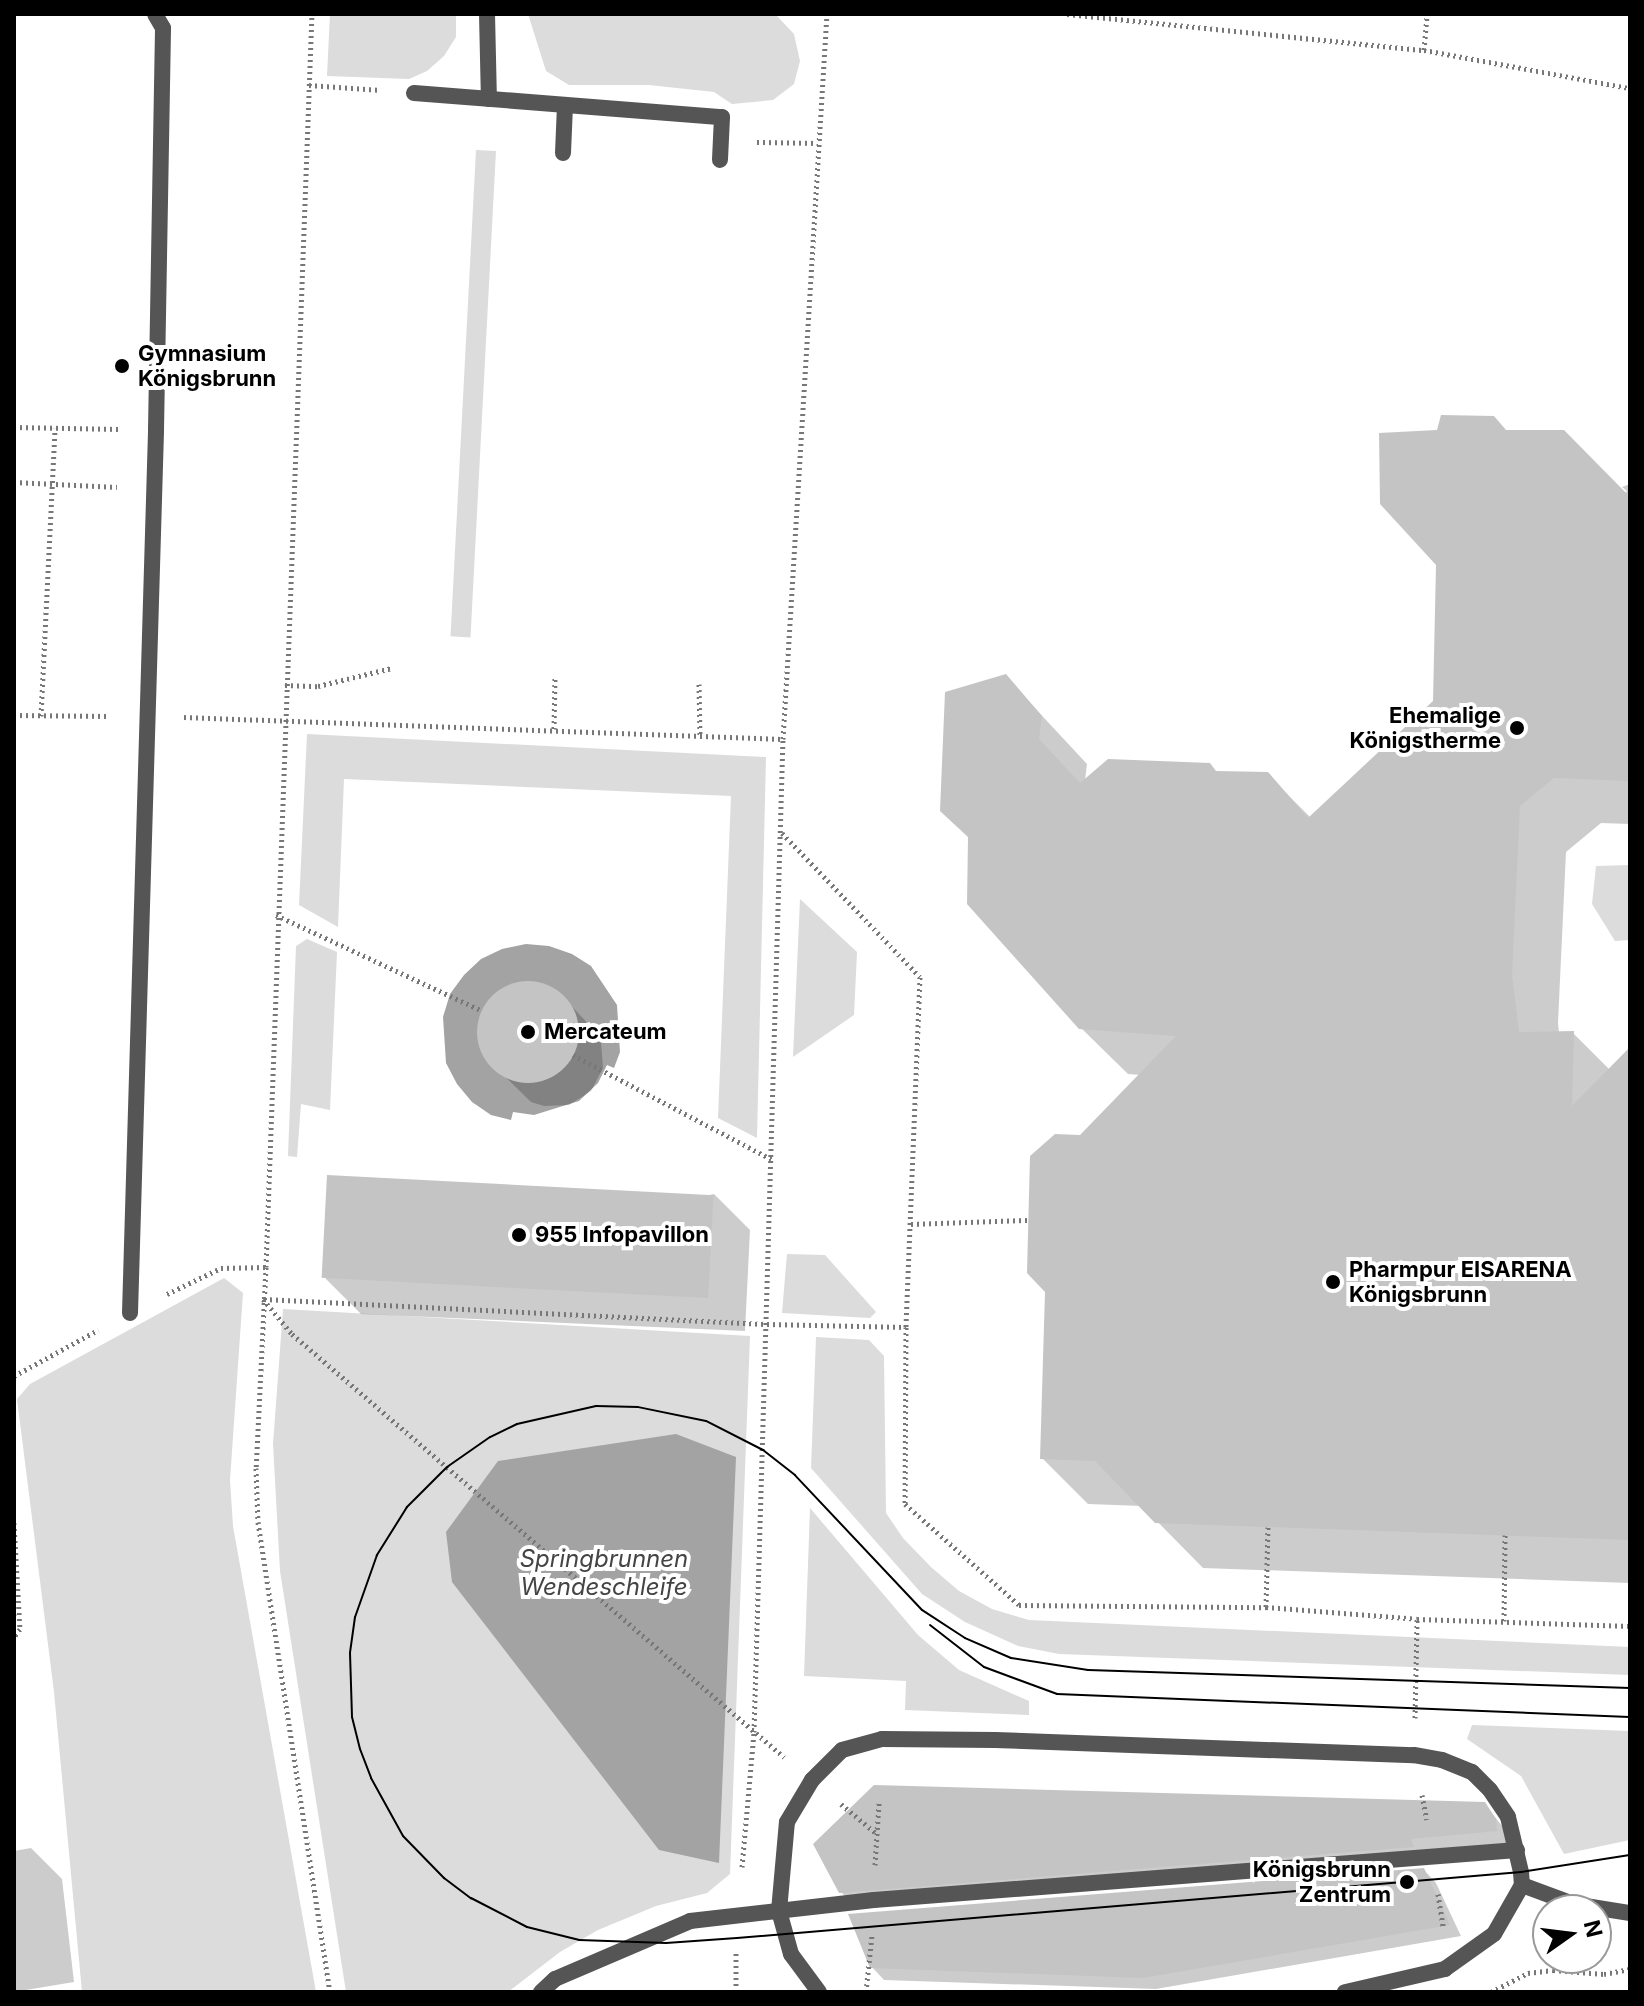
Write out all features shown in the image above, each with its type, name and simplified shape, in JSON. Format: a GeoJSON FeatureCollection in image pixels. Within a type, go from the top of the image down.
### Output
{"type":"FeatureCollection","features":[{"type":"Feature","properties":{"kind":"lane"},"geometry":{"type":"LineString","coordinates":[[130,1313],[150,717],[156,430],[163,28],[155,14]]}},
{"type":"Feature","properties":{"kind":"lane"},"geometry":{"type":"LineString","coordinates":[[487,14],[489,99]]}},
{"type":"Feature","properties":{"kind":"lane"},"geometry":{"type":"LineString","coordinates":[[414,93],[722,117],[720,160]]}},
{"type":"Feature","properties":{"kind":"lane"},"geometry":{"type":"LineString","coordinates":[[563,153],[565,105]]}},
{"type":"Feature","properties":{"kind":"lane"},"geometry":{"type":"LineString","coordinates":[[819,1992],[791,1954],[779,1911],[787,1822],[806,1790],[842,1750],[882,1739],[1414,1755],[1442,1760],[1472,1772],[1490,1790],[1508,1817],[1522,1885],[1494,1934],[1445,1969],[1345,1992]]}},
{"type":"Feature","properties":{"kind":"lane"},"geometry":{"type":"LineString","coordinates":[[541,1992],[555,1979],[676,1926],[738,1915],[874,1900],[1517,1850]]}},
{"type":"Feature","properties":{"kind":"lane"},"geometry":{"type":"LineString","coordinates":[[1522,1885],[1573,1904],[1630,1913]]}},
{"type":"Feature","properties":{"kind":"path"},"geometry":{"type":"LineString","coordinates":[[312,14],[256,1468],[258,1522],[330,1992]]}},
{"type":"Feature","properties":{"kind":"path"},"geometry":{"type":"LineString","coordinates":[[736,1992],[738,1915],[754,1732],[783,739],[827,14]]}},
{"type":"Feature","properties":{"kind":"path"},"geometry":{"type":"LineString","coordinates":[[1067,14],[1424,50],[1630,88]]}},
{"type":"Feature","properties":{"kind":"path"},"geometry":{"type":"LineString","coordinates":[[1424,50],[1427,14]]}},
{"type":"Feature","properties":{"kind":"path"},"geometry":{"type":"LineString","coordinates":[[309,85],[347,87]]}},
{"type":"Feature","properties":{"kind":"path"},"geometry":{"type":"LineString","coordinates":[[720,141],[817,143]]}},
{"type":"Feature","properties":{"kind":"path"},"geometry":{"type":"LineString","coordinates":[[14,427],[156,430]]}},
{"type":"Feature","properties":{"kind":"path"},"geometry":{"type":"LineString","coordinates":[[41,716],[55,428]]}},
{"type":"Feature","properties":{"kind":"path"},"geometry":{"type":"LineString","coordinates":[[14,482],[154,489]]}},
{"type":"Feature","properties":{"kind":"path"},"geometry":{"type":"LineString","coordinates":[[285,685],[318,686],[392,668]]}},
{"type":"Feature","properties":{"kind":"path"},"geometry":{"type":"LineString","coordinates":[[554,729],[555,677]]}},
{"type":"Feature","properties":{"kind":"path"},"geometry":{"type":"LineString","coordinates":[[699,684],[700,735]]}},
{"type":"Feature","properties":{"kind":"path"},"geometry":{"type":"LineString","coordinates":[[14,715],[284,720],[783,739]]}},
{"type":"Feature","properties":{"kind":"path"},"geometry":{"type":"LineString","coordinates":[[782,832],[920,977],[906,1327],[905,1504],[1019,1605],[1266,1607],[1417,1619],[1630,1626]]}},
{"type":"Feature","properties":{"kind":"path"},"geometry":{"type":"LineString","coordinates":[[276,915],[481,1010]]}},
{"type":"Feature","properties":{"kind":"path"},"geometry":{"type":"LineString","coordinates":[[573,1055],[771,1159]]}},
{"type":"Feature","properties":{"kind":"path"},"geometry":{"type":"LineString","coordinates":[[911,1224],[1028,1220]]}},
{"type":"Feature","properties":{"kind":"path"},"geometry":{"type":"LineString","coordinates":[[14,1376],[221,1268],[266,1267]]}},
{"type":"Feature","properties":{"kind":"path"},"geometry":{"type":"LineString","coordinates":[[263,1299],[767,1324],[906,1327]]}},
{"type":"Feature","properties":{"kind":"path"},"geometry":{"type":"LineString","coordinates":[[263,1299],[292,1334],[754,1732]]}},
{"type":"Feature","properties":{"kind":"path"},"geometry":{"type":"LineString","coordinates":[[14,1523],[20,1629],[14,1637]]}},
{"type":"Feature","properties":{"kind":"path"},"geometry":{"type":"LineString","coordinates":[[1266,1607],[1268,1527]]}},
{"type":"Feature","properties":{"kind":"path"},"geometry":{"type":"LineString","coordinates":[[1504,1621],[1505,1535]]}},
{"type":"Feature","properties":{"kind":"path"},"geometry":{"type":"LineString","coordinates":[[1414,1755],[1417,1619]]}},
{"type":"Feature","properties":{"kind":"path"},"geometry":{"type":"LineString","coordinates":[[1491,1992],[1528,1973],[1553,1970],[1604,1974],[1630,1969]]}},
{"type":"Feature","properties":{"kind":"shaded area"},"geometry":{"type":"Polygon","coordinates":[[[330,14],[456,14],[456,37],[444,56],[427,71],[409,79],[327,76],[330,14]]]}},
{"type":"Feature","properties":{"kind":"shaded area"},"geometry":{"type":"Polygon","coordinates":[[[528,14],[775,14],[794,34],[800,61],[794,84],[773,100],[732,104],[714,92],[649,85],[569,85],[546,71],[528,14]]]}},
{"type":"Feature","properties":{"kind":"shaded area"},"geometry":{"type":"Polygon","coordinates":[[[476,150],[496,151],[470,637],[451,636],[476,150]]]}},
{"type":"Feature","properties":{"kind":"shaded area"},"geometry":{"type":"Polygon","coordinates":[[[307,734],[766,757],[757,1138],[718,1118],[731,796],[344,779],[338,927],[299,905],[307,734]]]}},
{"type":"Feature","properties":{"kind":"shaded area"},"geometry":{"type":"Polygon","coordinates":[[[1630,865],[1630,940],[1615,941],[1592,904],[1596,866],[1630,865]]]}},
{"type":"Feature","properties":{"kind":"shaded area"},"geometry":{"type":"Polygon","coordinates":[[[800,899],[857,952],[854,1015],[793,1057],[800,899]]]}},
{"type":"Feature","properties":{"kind":"shaded area"},"geometry":{"type":"Polygon","coordinates":[[[307,939],[337,952],[330,1110],[301,1104],[297,1157],[288,1156],[296,946],[307,939]]]}},
{"type":"Feature","properties":{"kind":"shaded area"},"geometry":{"type":"Polygon","coordinates":[[[787,1254],[825,1255],[876,1312],[870,1318],[782,1313],[787,1254]]]}},
{"type":"Feature","properties":{"kind":"shaded area"},"geometry":{"type":"Polygon","coordinates":[[[224,1278],[243,1293],[230,1480],[233,1526],[316,1992],[82,1992],[54,1692],[17,1399],[30,1384],[224,1278]]]}},
{"type":"Feature","properties":{"kind":"shaded area"},"geometry":{"type":"Polygon","coordinates":[[[283,1309],[750,1336],[730,1874],[707,1893],[656,1906],[598,1930],[560,1952],[508,1992],[346,1992],[280,1571],[273,1444],[283,1309]]]}},
{"type":"Feature","properties":{"kind":"shaded area"},"geometry":{"type":"Polygon","coordinates":[[[816,1337],[869,1340],[884,1356],[886,1513],[903,1538],[931,1567],[959,1591],[992,1609],[1029,1620],[1630,1647],[1630,1675],[1059,1654],[1018,1646],[965,1622],[922,1594],[811,1468],[816,1337]]]}},
{"type":"Feature","properties":{"kind":"shaded area"},"geometry":{"type":"Polygon","coordinates":[[[810,1508],[918,1635],[959,1670],[1029,1701],[1029,1715],[905,1710],[906,1681],[804,1676],[810,1508]]]}},
{"type":"Feature","properties":{"kind":"shaded area"},"geometry":{"type":"Polygon","coordinates":[[[1472,1725],[1630,1731],[1630,1840],[1564,1854],[1521,1776],[1467,1739],[1472,1725]]]}},
{"type":"Feature","properties":{"kind":"water"},"geometry":{"type":"Polygon","coordinates":[[[526,944],[549,946],[572,954],[591,966],[617,1005],[620,1052],[614,1068],[607,1065],[598,1083],[579,1101],[534,1115],[513,1112],[511,1120],[491,1115],[472,1102],[457,1084],[446,1063],[443,1017],[450,994],[481,959],[502,949],[526,944]]]}},
{"type":"Feature","properties":{"kind":"water","name":"Springbrunnen Wendeschleife"},"geometry":{"type":"Polygon","coordinates":[[[676,1434],[736,1457],[719,1863],[659,1850],[452,1582],[446,1532],[498,1461],[676,1434]]]}},
{"type":"Feature","properties":{"kind":"building"},"geometry":{"type":"Polygon","coordinates":[[[1441,415],[1494,416],[1506,430],[1564,430],[1630,497],[1630,781],[1554,778],[1520,806],[1512,975],[1519,1032],[1574,1031],[1572,1106],[1630,1047],[1630,1540],[1155,1523],[1095,1461],[1040,1459],[1045,1292],[1027,1273],[1030,1156],[1055,1134],[1080,1135],[1176,1036],[1079,1029],[967,904],[968,837],[940,811],[945,692],[1006,674],[1042,716],[1039,739],[1080,783],[1108,759],[1210,763],[1216,771],[1268,772],[1308,818],[1433,701],[1436,565],[1380,504],[1379,433],[1437,430],[1441,415]]]}},
{"type":"Feature","properties":{"kind":"building","name":"Mercateum"},"geometry":{"type":"Polygon","coordinates":[[[528,981],[548,985],[564,996],[575,1012],[579,1032],[575,1052],[564,1068],[548,1079],[528,1083],[508,1079],[492,1068],[481,1052],[477,1032],[481,1012],[492,996],[508,985],[528,981]]]}},
{"type":"Feature","properties":{"kind":"building","name":"955 Infopavillon"},"geometry":{"type":"Polygon","coordinates":[[[327,1175],[713,1195],[708,1298],[322,1278],[327,1175]]]}},
{"type":"Feature","properties":{"kind":"building"},"geometry":{"type":"Polygon","coordinates":[[[874,1785],[1485,1802],[1496,1819],[1497,1831],[1411,1839],[1414,1847],[839,1893],[813,1844],[874,1785]]]}},
{"type":"Feature","properties":{"kind":"building"},"geometry":{"type":"Polygon","coordinates":[[[1424,1868],[1450,1925],[1143,1978],[870,1968],[848,1914],[1424,1868]]]}},
{"type":"Feature","properties":{"kind":"tram line"},"geometry":{"type":"LineString","coordinates":[[1630,1688],[1088,1670],[1011,1658],[965,1638],[922,1610],[795,1475],[763,1450],[706,1421],[638,1407],[596,1406],[517,1424],[490,1437],[447,1467],[407,1507],[377,1555],[355,1617],[350,1653],[352,1717],[360,1749],[371,1778],[403,1836],[444,1878],[471,1898],[527,1927],[579,1940],[666,1943],[737,1938],[1521,1872],[1630,1855]]}},
{"type":"Feature","properties":{"kind":"tram line"},"geometry":{"type":"LineString","coordinates":[[930,1625],[984,1667],[1057,1694],[1630,1717]]}},
{"type":"Feature","properties":{"kind":"place","name":"Gymnasium Königsbrunn"},"geometry":{"type":"Point","coordinates":[122,366]}},
{"type":"Feature","properties":{"kind":"place","name":"Ehemalige Königstherme"},"geometry":{"type":"Point","coordinates":[1517,728]}},
{"type":"Feature","properties":{"kind":"place","name":"Mercateum"},"geometry":{"type":"Point","coordinates":[528,1032]}},
{"type":"Feature","properties":{"kind":"place","name":"955 Infopavillon"},"geometry":{"type":"Point","coordinates":[519,1235]}},
{"type":"Feature","properties":{"kind":"place","name":"Pharmpur EISARENA Königsbrunn"},"geometry":{"type":"Point","coordinates":[1333,1282]}},
{"type":"Feature","properties":{"kind":"place","name":"Königsbrunn Zentrum"},"geometry":{"type":"Point","coordinates":[1407,1882]}}]}
